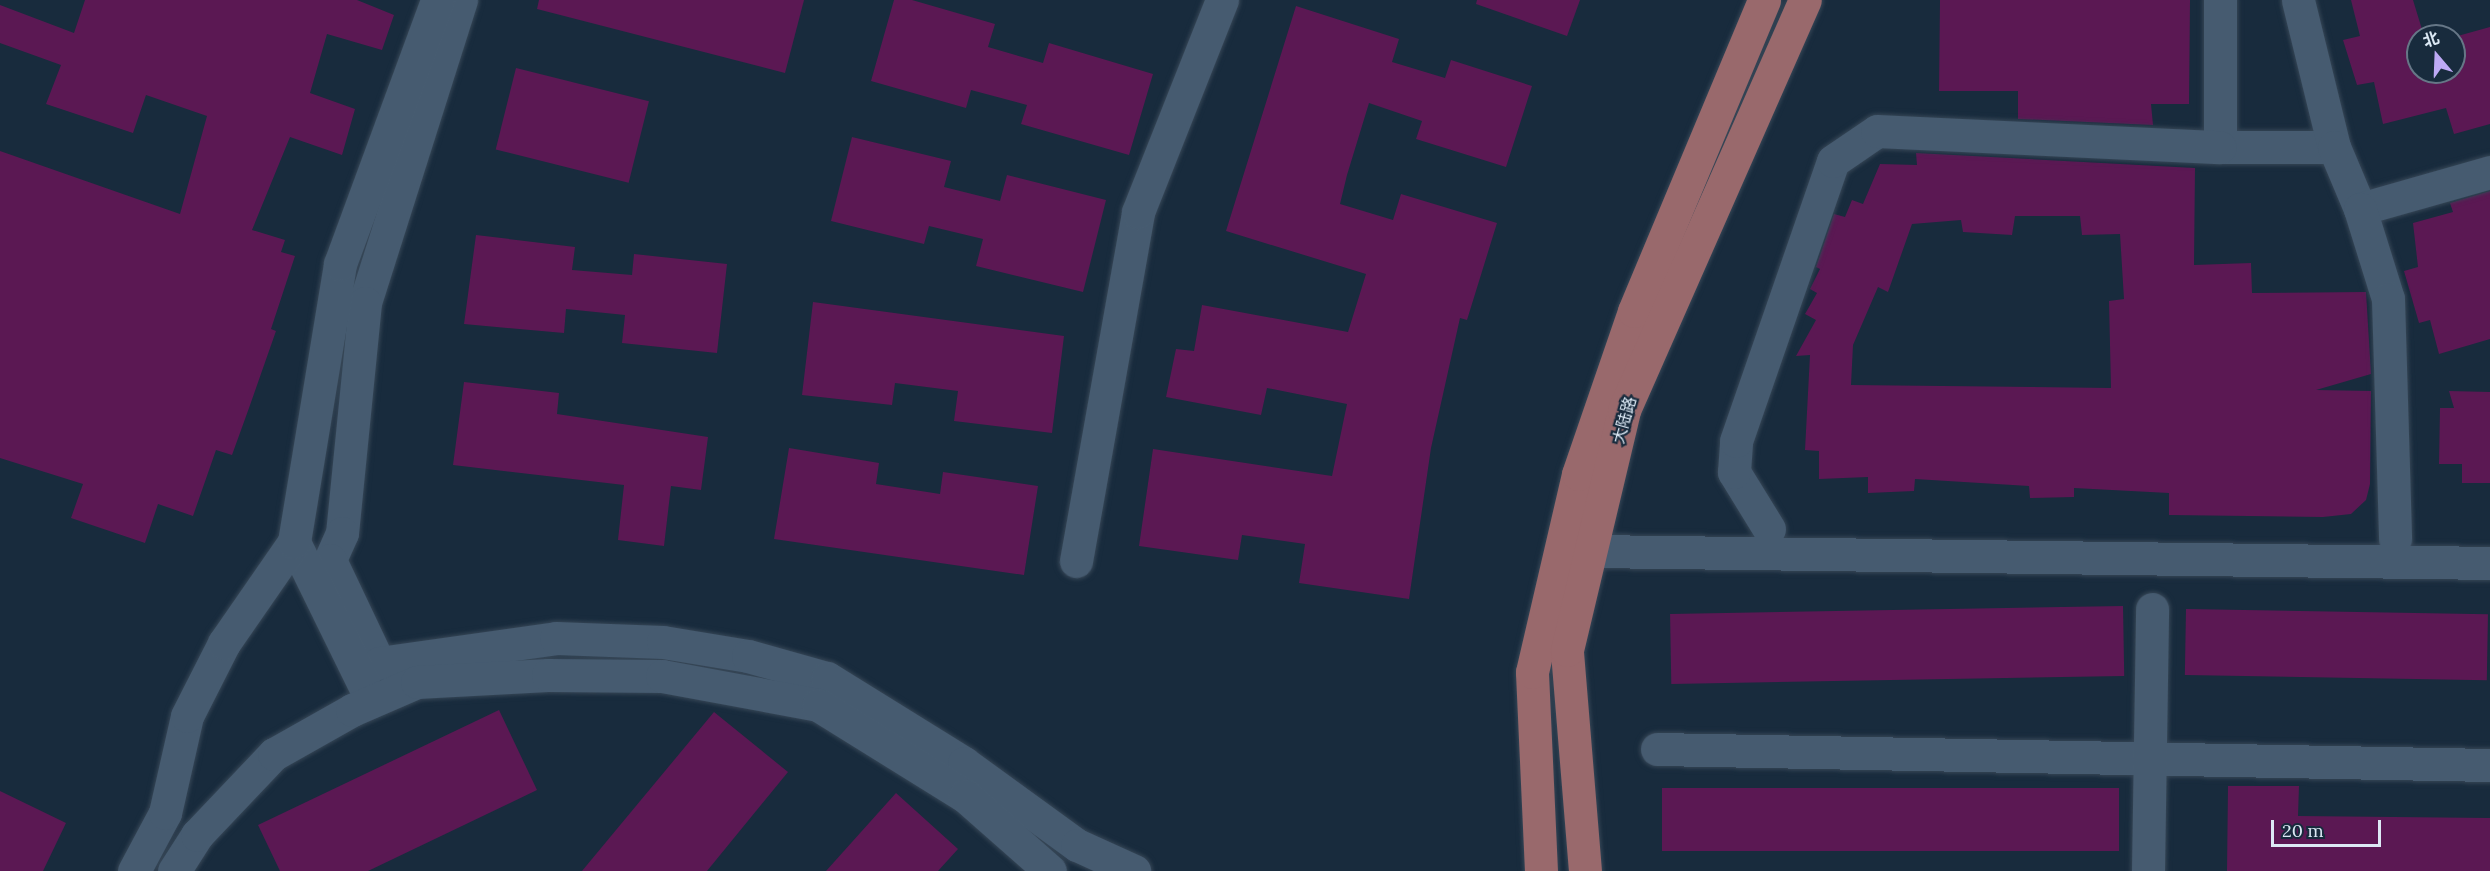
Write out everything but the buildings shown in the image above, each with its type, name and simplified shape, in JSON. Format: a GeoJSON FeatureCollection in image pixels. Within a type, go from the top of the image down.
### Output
{"type":"FeatureCollection","features":[{"type":"Feature","properties":{"kind":"main road","name":"大陆路"},"geometry":{"type":"LineString","coordinates":[[1541,871],[1532,672],[1578,474],[1634,311],[1764,0]]}},
{"type":"Feature","properties":{"kind":"main road","name":"大陆路"},"geometry":{"type":"LineString","coordinates":[[1585,871],[1567,650],[1624,410],[1805,0]]}},
{"type":"Feature","properties":{"kind":"street"},"geometry":{"type":"LineString","coordinates":[[134,871],[165,813],[188,716],[224,642],[294,542],[340,264],[437,0]]}},
{"type":"Feature","properties":{"kind":"street"},"geometry":{"type":"LineString","coordinates":[[461,0],[365,303],[342,533],[330,560],[379,663],[556,638],[663,642],[748,656],[827,678],[964,763],[1069,858],[1134,871]]}},
{"type":"Feature","properties":{"kind":"street"},"geometry":{"type":"LineString","coordinates":[[1076,561],[1138,212],[1222,0]]}},
{"type":"Feature","properties":{"kind":"street"},"geometry":{"type":"LineString","coordinates":[[2220,0],[2220,147]]}},
{"type":"Feature","properties":{"kind":"street"},"geometry":{"type":"LineString","coordinates":[[2298,0],[2334,147],[2360,209],[2388,299],[2395,538]]}},
{"type":"Feature","properties":{"kind":"street"},"geometry":{"type":"LineString","coordinates":[[1769,529],[1734,472],[1736,441],[1833,161],[1877,131],[2220,147],[2334,147]]}},
{"type":"Feature","properties":{"kind":"street"},"geometry":{"type":"LineString","coordinates":[[2360,209],[2490,172]]}},
{"type":"Feature","properties":{"kind":"street"},"geometry":{"type":"LineString","coordinates":[[294,542],[372,701]]}},
{"type":"Feature","properties":{"kind":"street"},"geometry":{"type":"LineString","coordinates":[[1591,551],[2490,562]]}},
{"type":"Feature","properties":{"kind":"street"},"geometry":{"type":"LineString","coordinates":[[2148,871],[2147,759],[2152,609]]}},
{"type":"Feature","properties":{"kind":"street"},"geometry":{"type":"LineString","coordinates":[[174,871],[197,835],[274,754],[372,701],[417,682],[639,675],[818,705],[965,796],[1050,871]]}},
{"type":"Feature","properties":{"kind":"street"},"geometry":{"type":"LineString","coordinates":[[1657,749],[2490,765]]}}]}
